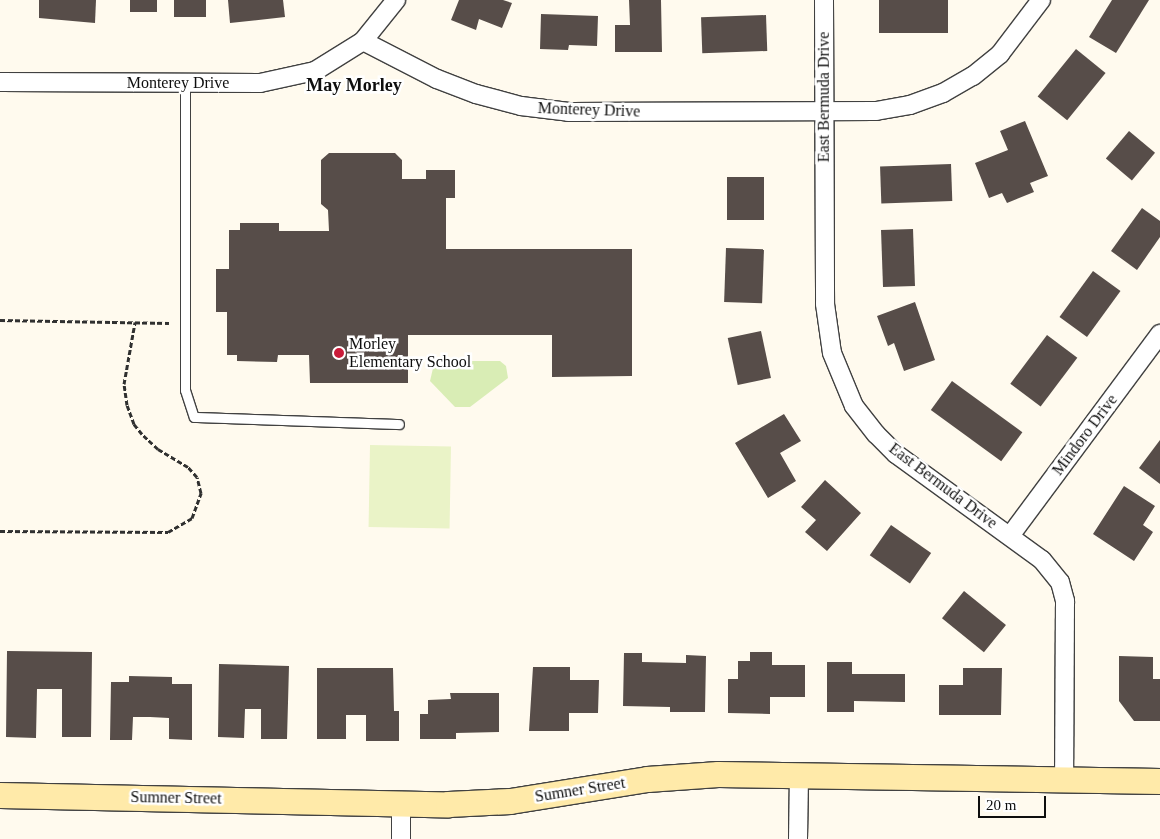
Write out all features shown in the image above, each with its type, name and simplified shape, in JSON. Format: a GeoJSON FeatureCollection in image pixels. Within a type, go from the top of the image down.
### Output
{"type":"FeatureCollection","features":[{"type":"Feature","properties":{"kind":"street"},"geometry":{"type":"LineString","coordinates":[[363,41],[396,0]]}},
{"type":"Feature","properties":{"kind":"street","name":"East Bermuda Drive"},"geometry":{"type":"LineString","coordinates":[[824,0],[825,311],[832,354],[841,380],[865,420],[896,454],[1010,536],[1052,570],[1066,601],[1064,780]]}},
{"type":"Feature","properties":{"kind":"street","name":"Monterey Drive"},"geometry":{"type":"LineString","coordinates":[[0,82],[260,83],[288,79],[340,58],[363,41],[438,79],[476,94],[521,106],[570,112],[876,111],[910,105],[943,93],[973,76],[1000,54],[1041,0]]}},
{"type":"Feature","properties":{"kind":"street","name":"Mindoro Drive"},"geometry":{"type":"LineString","coordinates":[[1010,536],[1160,334]]}},
{"type":"Feature","properties":{"kind":"street"},"geometry":{"type":"LineString","coordinates":[[798,839],[799,774]]}},
{"type":"Feature","properties":{"kind":"street","name":"Sumner Street"},"geometry":{"type":"LineString","coordinates":[[0,795],[401,803],[510,801],[682,776],[799,774],[1160,781]]}},
{"type":"Feature","properties":{"kind":"street"},"geometry":{"type":"LineString","coordinates":[[401,803],[402,839]]}},
{"type":"Feature","properties":{"kind":"lane"},"geometry":{"type":"LineString","coordinates":[[184,82],[184,390],[194,417],[399,424]]}},
{"type":"Feature","properties":{"kind":"path"},"geometry":{"type":"LineString","coordinates":[[0,320],[185,323]]}},
{"type":"Feature","properties":{"kind":"path"},"geometry":{"type":"LineString","coordinates":[[0,531],[168,532],[192,518],[201,492],[197,477],[188,467],[158,449],[142,434],[134,424],[127,405],[124,384],[135,322]]}},
{"type":"Feature","properties":{"kind":"green space"},"geometry":{"type":"Polygon","coordinates":[[[445,361],[500,361],[506,366],[508,378],[470,407],[455,407],[430,381],[434,364],[445,361]]]}},
{"type":"Feature","properties":{"kind":"green space"},"geometry":{"type":"Polygon","coordinates":[[[370,445],[451,446],[450,528],[369,527],[370,445]]]}},
{"type":"Feature","properties":{"kind":"building"},"geometry":{"type":"Polygon","coordinates":[[[39,0],[96,0],[95,23],[39,18],[39,0]]]}},
{"type":"Feature","properties":{"kind":"building"},"geometry":{"type":"Polygon","coordinates":[[[130,0],[157,0],[157,12],[130,12],[130,0]]]}},
{"type":"Feature","properties":{"kind":"building"},"geometry":{"type":"Polygon","coordinates":[[[174,0],[206,0],[206,17],[174,17],[174,0]]]}},
{"type":"Feature","properties":{"kind":"building"},"geometry":{"type":"Polygon","coordinates":[[[228,0],[283,0],[285,17],[230,23],[228,0]]]}},
{"type":"Feature","properties":{"kind":"building"},"geometry":{"type":"Polygon","coordinates":[[[459,0],[503,0],[512,3],[502,28],[479,19],[476,30],[451,20],[459,0]]]}},
{"type":"Feature","properties":{"kind":"building"},"geometry":{"type":"Polygon","coordinates":[[[629,0],[661,0],[662,52],[615,52],[615,25],[630,25],[629,0]]]}},
{"type":"Feature","properties":{"kind":"building"},"geometry":{"type":"Polygon","coordinates":[[[879,0],[948,0],[948,33],[879,33],[879,0]]]}},
{"type":"Feature","properties":{"kind":"building"},"geometry":{"type":"Polygon","coordinates":[[[1112,0],[1149,0],[1116,53],[1089,37],[1112,0]]]}},
{"type":"Feature","properties":{"kind":"building"},"geometry":{"type":"Polygon","coordinates":[[[541,14],[598,16],[597,46],[569,45],[568,50],[540,49],[541,14]]]}},
{"type":"Feature","properties":{"kind":"building"},"geometry":{"type":"Polygon","coordinates":[[[766,15],[767,51],[702,53],[701,17],[766,15]]]}},
{"type":"Feature","properties":{"kind":"building"},"geometry":{"type":"Polygon","coordinates":[[[1076,49],[1106,73],[1067,120],[1038,96],[1076,49]]]}},
{"type":"Feature","properties":{"kind":"building"},"geometry":{"type":"Polygon","coordinates":[[[1025,121],[1048,176],[1030,183],[1034,192],[1007,203],[1002,193],[989,198],[975,163],[1008,150],[1000,131],[1025,121]]]}},
{"type":"Feature","properties":{"kind":"building"},"geometry":{"type":"Polygon","coordinates":[[[1129,131],[1155,153],[1132,180],[1106,159],[1129,131]]]}},
{"type":"Feature","properties":{"kind":"building","name":"Morley Elementary School"},"geometry":{"type":"Polygon","coordinates":[[[329,153],[395,153],[402,160],[402,179],[426,179],[426,170],[455,170],[455,198],[446,198],[446,249],[632,249],[632,376],[552,377],[552,335],[408,335],[408,383],[310,383],[309,355],[278,355],[277,362],[237,361],[237,355],[227,355],[227,312],[216,312],[216,269],[229,269],[229,230],[240,230],[240,223],[279,223],[279,231],[329,231],[328,210],[321,204],[321,160],[329,153]]]}},
{"type":"Feature","properties":{"kind":"building"},"geometry":{"type":"Polygon","coordinates":[[[951,164],[952,201],[881,203],[880,166],[951,164]]]}},
{"type":"Feature","properties":{"kind":"building"},"geometry":{"type":"Polygon","coordinates":[[[727,177],[764,177],[764,220],[727,220],[727,177]]]}},
{"type":"Feature","properties":{"kind":"building"},"geometry":{"type":"Polygon","coordinates":[[[1142,208],[1160,221],[1160,237],[1137,270],[1111,251],[1142,208]]]}},
{"type":"Feature","properties":{"kind":"building"},"geometry":{"type":"Polygon","coordinates":[[[913,229],[915,286],[883,287],[881,230],[913,229]]]}},
{"type":"Feature","properties":{"kind":"building"},"geometry":{"type":"Polygon","coordinates":[[[726,248],[764,249],[762,303],[724,302],[726,248]]]}},
{"type":"Feature","properties":{"kind":"building"},"geometry":{"type":"Polygon","coordinates":[[[1093,271],[1121,291],[1087,337],[1059,317],[1093,271]]]}},
{"type":"Feature","properties":{"kind":"building"},"geometry":{"type":"Polygon","coordinates":[[[915,302],[935,360],[904,371],[894,343],[888,346],[877,316],[915,302]]]}},
{"type":"Feature","properties":{"kind":"building"},"geometry":{"type":"Polygon","coordinates":[[[761,331],[771,378],[738,385],[728,338],[761,331]]]}},
{"type":"Feature","properties":{"kind":"building"},"geometry":{"type":"Polygon","coordinates":[[[1047,335],[1077,358],[1041,407],[1010,384],[1047,335]]]}},
{"type":"Feature","properties":{"kind":"building"},"geometry":{"type":"Polygon","coordinates":[[[952,381],[1022,432],[1001,461],[931,410],[952,381]]]}},
{"type":"Feature","properties":{"kind":"building"},"geometry":{"type":"Polygon","coordinates":[[[784,414],[801,441],[780,453],[796,481],[768,498],[735,443],[784,414]]]}},
{"type":"Feature","properties":{"kind":"building"},"geometry":{"type":"Polygon","coordinates":[[[1160,440],[1160,484],[1139,468],[1160,440]]]}},
{"type":"Feature","properties":{"kind":"building"},"geometry":{"type":"Polygon","coordinates":[[[825,480],[861,513],[827,551],[805,532],[816,520],[801,507],[825,480]]]}},
{"type":"Feature","properties":{"kind":"building"},"geometry":{"type":"Polygon","coordinates":[[[1124,486],[1155,506],[1143,525],[1153,532],[1134,561],[1093,534],[1124,486]]]}},
{"type":"Feature","properties":{"kind":"building"},"geometry":{"type":"Polygon","coordinates":[[[891,525],[931,553],[910,583],[870,555],[891,525]]]}},
{"type":"Feature","properties":{"kind":"building"},"geometry":{"type":"Polygon","coordinates":[[[964,591],[1006,625],[984,652],[942,618],[964,591]]]}},
{"type":"Feature","properties":{"kind":"building"},"geometry":{"type":"Polygon","coordinates":[[[7,651],[92,652],[91,737],[62,737],[62,689],[37,689],[36,738],[6,737],[7,651]]]}},
{"type":"Feature","properties":{"kind":"building"},"geometry":{"type":"Polygon","coordinates":[[[750,652],[772,652],[772,665],[805,665],[805,697],[770,697],[770,714],[728,713],[728,679],[738,679],[738,661],[750,661],[750,652]]]}},
{"type":"Feature","properties":{"kind":"building"},"geometry":{"type":"Polygon","coordinates":[[[624,653],[642,653],[642,662],[686,663],[686,655],[706,656],[705,712],[670,712],[670,707],[623,706],[624,653]]]}},
{"type":"Feature","properties":{"kind":"building"},"geometry":{"type":"Polygon","coordinates":[[[1119,656],[1153,657],[1153,679],[1160,679],[1160,721],[1134,721],[1119,701],[1119,656]]]}},
{"type":"Feature","properties":{"kind":"building"},"geometry":{"type":"Polygon","coordinates":[[[827,662],[852,662],[852,674],[905,674],[905,702],[854,701],[854,712],[827,712],[827,662]]]}},
{"type":"Feature","properties":{"kind":"building"},"geometry":{"type":"Polygon","coordinates":[[[219,664],[289,666],[287,739],[261,739],[261,709],[245,709],[244,738],[218,737],[219,664]]]}},
{"type":"Feature","properties":{"kind":"building"},"geometry":{"type":"Polygon","coordinates":[[[533,667],[570,667],[570,680],[599,680],[598,713],[569,713],[569,731],[529,731],[533,667]]]}},
{"type":"Feature","properties":{"kind":"building"},"geometry":{"type":"Polygon","coordinates":[[[317,668],[393,668],[394,711],[399,711],[399,741],[366,741],[366,715],[346,715],[346,739],[317,739],[317,668]]]}},
{"type":"Feature","properties":{"kind":"building"},"geometry":{"type":"Polygon","coordinates":[[[963,668],[1002,668],[1001,715],[939,715],[939,685],[963,685],[963,668]]]}},
{"type":"Feature","properties":{"kind":"building"},"geometry":{"type":"Polygon","coordinates":[[[129,676],[172,677],[172,684],[192,684],[192,740],[169,739],[169,718],[133,717],[132,740],[110,740],[111,682],[129,682],[129,676]]]}},
{"type":"Feature","properties":{"kind":"building"},"geometry":{"type":"Polygon","coordinates":[[[450,693],[499,693],[499,732],[456,733],[456,739],[420,739],[420,714],[428,714],[428,700],[451,699],[450,693]]]}},
{"type":"Feature","properties":{"kind":"place","name":"Morley Elementary School"},"geometry":{"type":"Point","coordinates":[339,353]}},
{"type":"Feature","properties":{"kind":"district","name":"May Morley"},"geometry":{"type":"Point","coordinates":[354,85]}}]}
